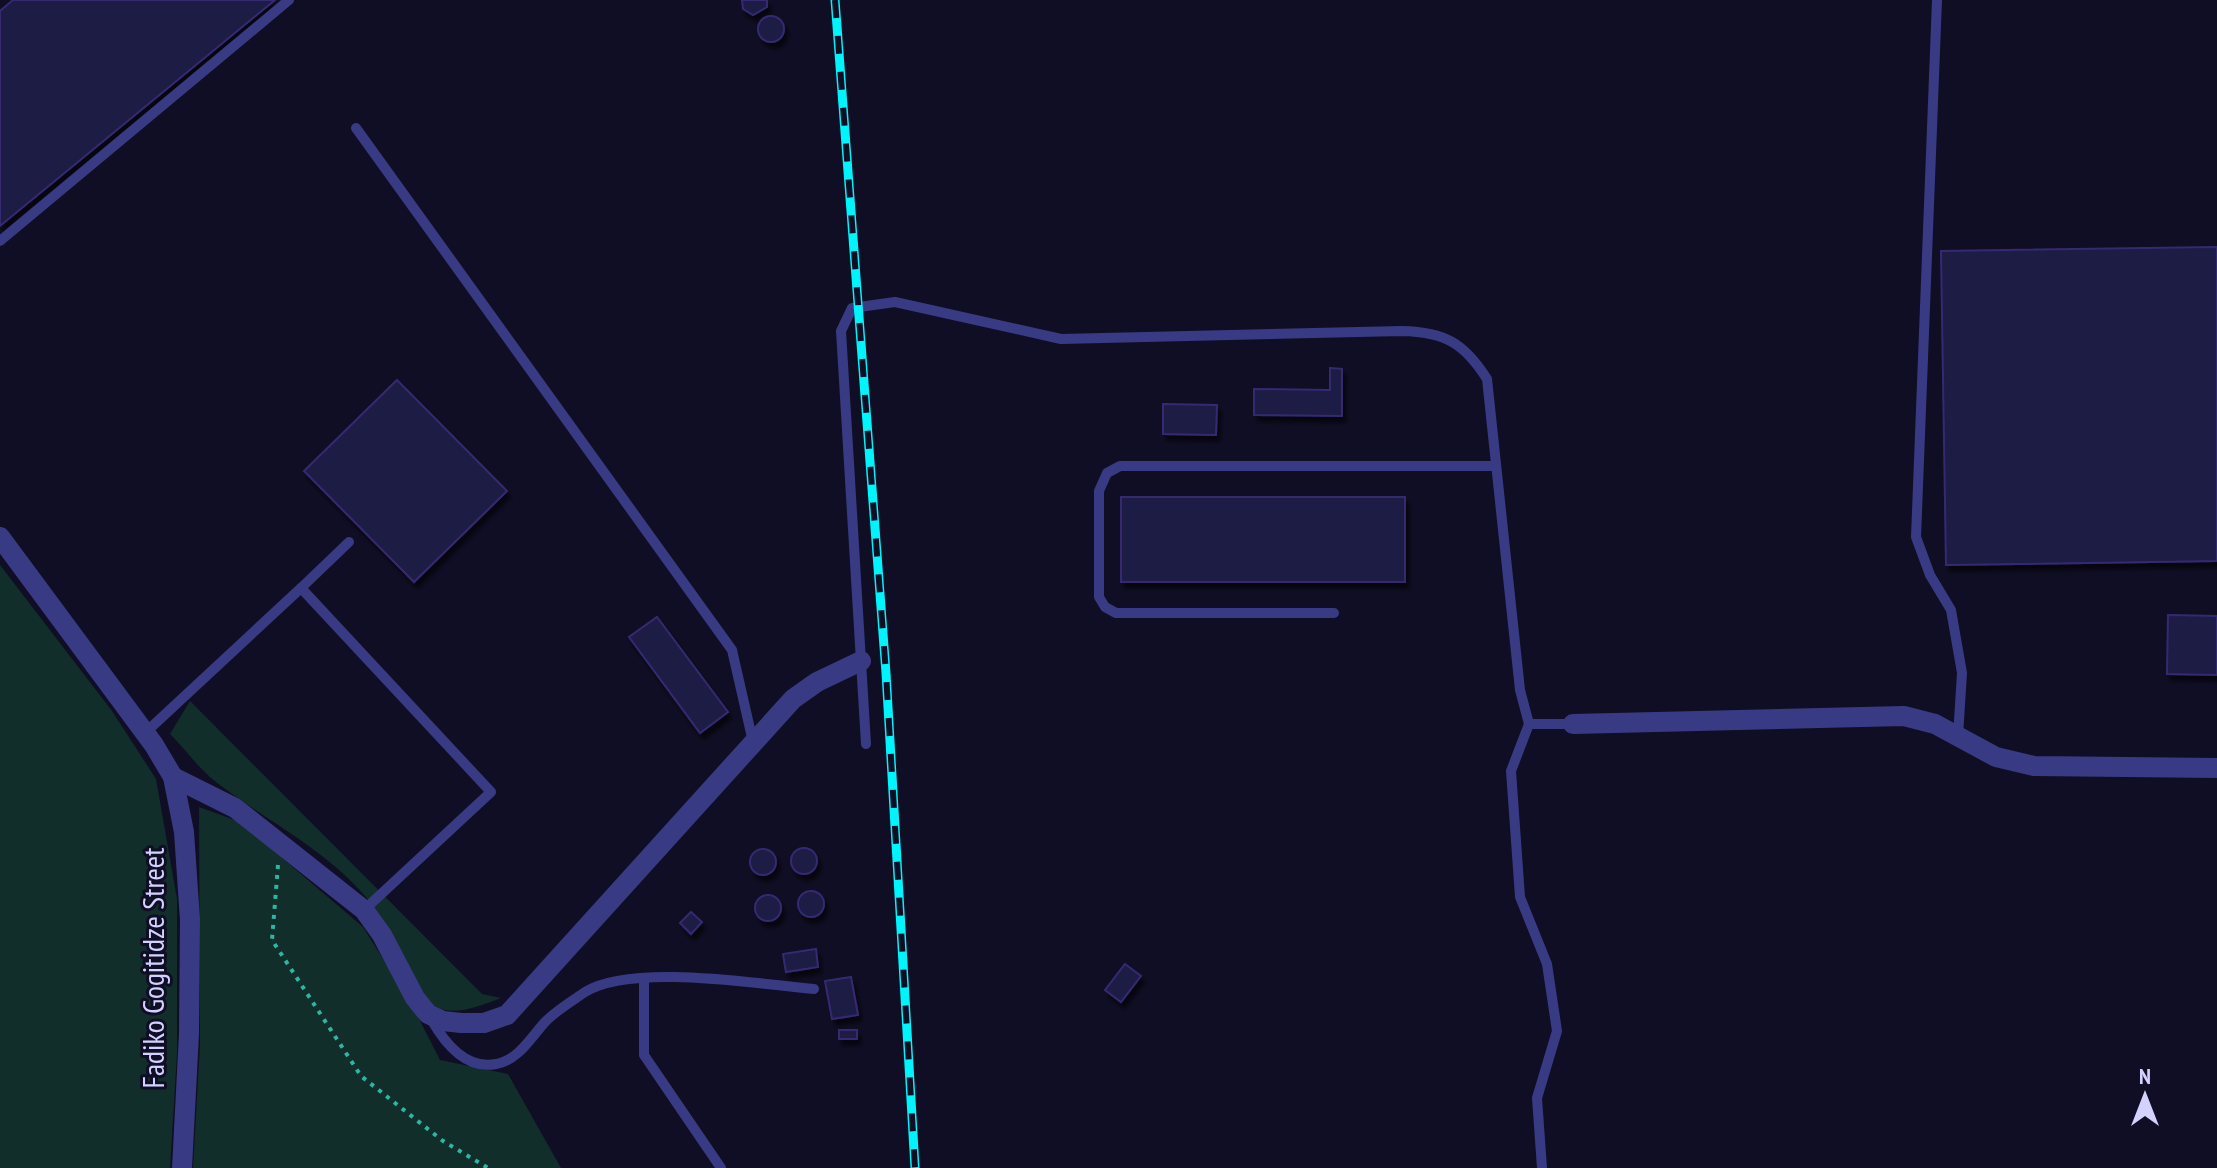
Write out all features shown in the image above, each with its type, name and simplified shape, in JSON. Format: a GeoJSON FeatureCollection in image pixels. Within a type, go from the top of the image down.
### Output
{"type":"FeatureCollection","features":[{"type":"Feature","properties":{"kind":"street","name":"Fadiko Gogitidze Street"},"geometry":{"type":"LineString","coordinates":[[0,537],[145,733],[173,777],[184,832],[190,920],[189,1034],[182,1168]]}},
{"type":"Feature","properties":{"kind":"street"},"geometry":{"type":"LineString","coordinates":[[173,777],[235,808],[364,910],[382,935],[415,998],[428,1014],[443,1021],[484,1023],[507,1015],[793,699],[817,682],[861,661]]}},
{"type":"Feature","properties":{"kind":"street"},"geometry":{"type":"LineString","coordinates":[[1573,724],[1904,716],[1935,724],[1996,757],[2034,766],[2217,768]]}},
{"type":"Feature","properties":{"kind":"lane"},"geometry":{"type":"LineString","coordinates":[[0,241],[289,0]]}},
{"type":"Feature","properties":{"kind":"lane"},"geometry":{"type":"LineString","coordinates":[[1937,0],[1916,537],[1930,575],[1951,610],[1962,673],[1958,738]]}},
{"type":"Feature","properties":{"kind":"lane"},"geometry":{"type":"LineString","coordinates":[[356,128],[732,650],[753,744]]}},
{"type":"Feature","properties":{"kind":"lane"},"geometry":{"type":"LineString","coordinates":[[866,744],[841,331],[852,308],[895,302],[1061,339],[1429,332],[1471,354],[1487,379],[1520,690],[1529,724],[1511,771],[1520,897],[1547,964],[1557,1031],[1537,1098],[1542,1168]]}},
{"type":"Feature","properties":{"kind":"lane"},"geometry":{"type":"LineString","coordinates":[[1334,613],[1116,613],[1105,607],[1099,597],[1099,491],[1107,473],[1120,466],[1496,466]]}},
{"type":"Feature","properties":{"kind":"lane"},"geometry":{"type":"LineString","coordinates":[[145,733],[349,542]]}},
{"type":"Feature","properties":{"kind":"lane"},"geometry":{"type":"LineString","coordinates":[[301,588],[491,792],[364,910]]}},
{"type":"Feature","properties":{"kind":"lane"},"geometry":{"type":"LineString","coordinates":[[1529,724],[1573,724]]}},
{"type":"Feature","properties":{"kind":"lane"},"geometry":{"type":"LineString","coordinates":[[428,1014],[441,1038],[459,1056],[493,1065],[513,1059],[548,1019],[602,984],[674,977],[814,989]]}},
{"type":"Feature","properties":{"kind":"lane"},"geometry":{"type":"LineString","coordinates":[[644,980],[644,1055],[721,1168]]}},
{"type":"Feature","properties":{"kind":"path"},"geometry":{"type":"LineString","coordinates":[[280,843],[272,940],[361,1076],[443,1141],[488,1168]]}},
{"type":"Feature","properties":{"kind":"green space"},"geometry":{"type":"Polygon","coordinates":[[[0,565],[112,711],[156,779],[177,899],[177,1054],[170,1168],[0,1168],[0,565]]]}},
{"type":"Feature","properties":{"kind":"green space"},"geometry":{"type":"Polygon","coordinates":[[[190,701],[482,994],[501,998],[469,1009],[452,1011],[436,1007],[425,999],[406,972],[374,908],[349,879],[313,849],[216,782],[170,734],[190,701]]]}},
{"type":"Feature","properties":{"kind":"green space"},"geometry":{"type":"Polygon","coordinates":[[[199,807],[240,822],[363,927],[412,1005],[440,1060],[508,1074],[561,1168],[193,1168],[200,1044],[199,807]]]}},
{"type":"Feature","properties":{"kind":"building"},"geometry":{"type":"Polygon","coordinates":[[[13,0],[275,0],[0,226],[0,11],[13,0]]]}},
{"type":"Feature","properties":{"kind":"building"},"geometry":{"type":"Polygon","coordinates":[[[742,0],[767,0],[767,7],[753,15],[743,9],[742,0]]]}},
{"type":"Feature","properties":{"kind":"building"},"geometry":{"type":"Polygon","coordinates":[[[771,16],[780,20],[784,29],[780,38],[771,42],[762,38],[758,29],[762,20],[771,16]]]}},
{"type":"Feature","properties":{"kind":"building"},"geometry":{"type":"Polygon","coordinates":[[[2217,247],[2217,561],[1946,565],[1941,251],[2217,247]]]}},
{"type":"Feature","properties":{"kind":"building"},"geometry":{"type":"Polygon","coordinates":[[[1330,368],[1342,369],[1342,416],[1254,415],[1254,389],[1330,390],[1330,368]]]}},
{"type":"Feature","properties":{"kind":"building"},"geometry":{"type":"Polygon","coordinates":[[[397,380],[507,491],[414,582],[304,471],[397,380]]]}},
{"type":"Feature","properties":{"kind":"building"},"geometry":{"type":"Polygon","coordinates":[[[1163,404],[1217,405],[1216,435],[1163,434],[1163,404]]]}},
{"type":"Feature","properties":{"kind":"building"},"geometry":{"type":"Polygon","coordinates":[[[1121,497],[1405,497],[1405,582],[1121,582],[1121,497]]]}},
{"type":"Feature","properties":{"kind":"building"},"geometry":{"type":"Polygon","coordinates":[[[2168,615],[2217,616],[2217,675],[2167,674],[2168,615]]]}},
{"type":"Feature","properties":{"kind":"building"},"geometry":{"type":"Polygon","coordinates":[[[657,617],[728,712],[700,733],[629,637],[657,617]]]}},
{"type":"Feature","properties":{"kind":"building"},"geometry":{"type":"Polygon","coordinates":[[[804,848],[813,852],[817,861],[813,870],[804,874],[795,870],[791,861],[795,852],[804,848]]]}},
{"type":"Feature","properties":{"kind":"building"},"geometry":{"type":"Polygon","coordinates":[[[763,849],[772,853],[776,862],[772,871],[763,875],[754,871],[750,862],[754,853],[763,849]]]}},
{"type":"Feature","properties":{"kind":"building"},"geometry":{"type":"Polygon","coordinates":[[[811,891],[820,895],[824,904],[820,913],[811,917],[802,913],[798,904],[802,895],[811,891]]]}},
{"type":"Feature","properties":{"kind":"building"},"geometry":{"type":"Polygon","coordinates":[[[768,895],[777,899],[781,908],[777,917],[768,921],[759,917],[755,908],[759,899],[768,895]]]}},
{"type":"Feature","properties":{"kind":"building"},"geometry":{"type":"Polygon","coordinates":[[[691,912],[702,922],[691,934],[680,923],[691,912]]]}},
{"type":"Feature","properties":{"kind":"building"},"geometry":{"type":"Polygon","coordinates":[[[816,949],[818,967],[786,972],[783,954],[816,949]]]}},
{"type":"Feature","properties":{"kind":"building"},"geometry":{"type":"Polygon","coordinates":[[[1125,964],[1141,976],[1121,1002],[1105,990],[1125,964]]]}},
{"type":"Feature","properties":{"kind":"building"},"geometry":{"type":"Polygon","coordinates":[[[851,977],[858,1015],[832,1019],[825,981],[851,977]]]}},
{"type":"Feature","properties":{"kind":"building"},"geometry":{"type":"Polygon","coordinates":[[[839,1030],[857,1030],[857,1039],[839,1039],[839,1030]]]}},
{"type":"Feature","properties":{"kind":"railway"},"geometry":{"type":"LineString","coordinates":[[835,0],[886,673],[915,1168]]}}]}
